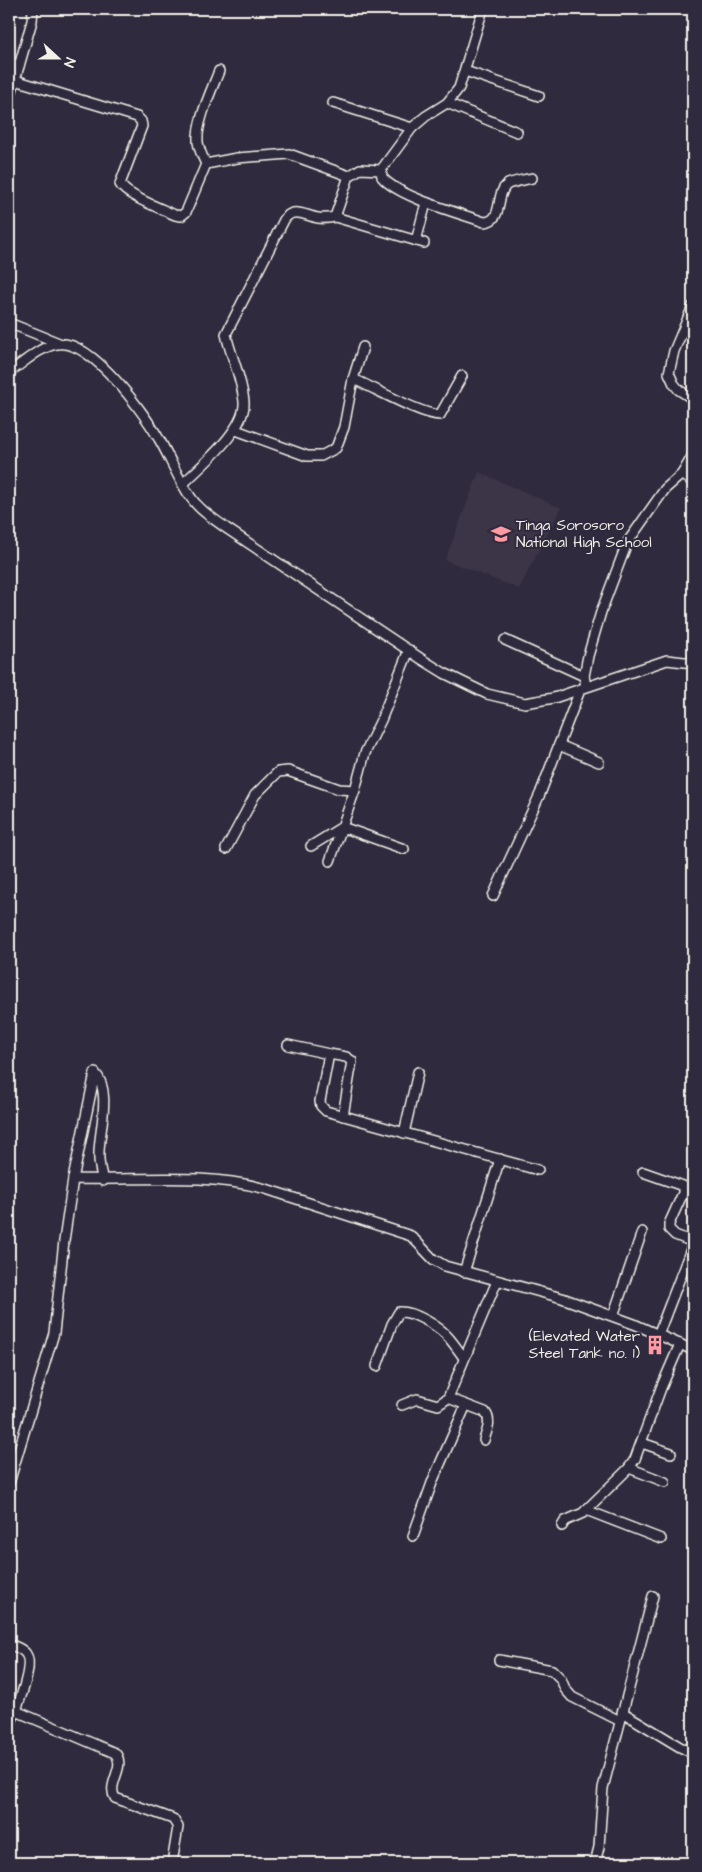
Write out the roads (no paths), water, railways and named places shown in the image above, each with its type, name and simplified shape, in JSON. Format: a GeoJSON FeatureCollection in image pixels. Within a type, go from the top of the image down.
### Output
{"type":"FeatureCollection","features":[{"type":"Feature","properties":{"kind":"street"},"geometry":{"type":"LineString","coordinates":[[9,101],[32,21],[33,9]]}},
{"type":"Feature","properties":{"kind":"street"},"geometry":{"type":"LineString","coordinates":[[484,9],[459,88],[447,103],[426,116],[412,128],[381,170],[382,178],[386,182],[426,203],[484,222],[490,222],[495,217],[504,190],[508,185],[532,178]]}},
{"type":"Feature","properties":{"kind":"street"},"geometry":{"type":"LineString","coordinates":[[9,62],[19,66]]}},
{"type":"Feature","properties":{"kind":"street"},"geometry":{"type":"LineString","coordinates":[[15,80],[137,117],[141,121],[142,126],[120,184],[122,188],[130,193],[175,215],[181,216],[186,212],[206,164],[199,150],[197,139],[206,102],[219,71]]}},
{"type":"Feature","properties":{"kind":"street"},"geometry":{"type":"LineString","coordinates":[[465,71],[539,96]]}},
{"type":"Feature","properties":{"kind":"street"},"geometry":{"type":"LineString","coordinates":[[333,103],[412,128]]}},
{"type":"Feature","properties":{"kind":"street"},"geometry":{"type":"LineString","coordinates":[[447,103],[517,132]]}},
{"type":"Feature","properties":{"kind":"street"},"geometry":{"type":"LineString","coordinates":[[206,164],[237,158],[289,154],[350,176]]}},
{"type":"Feature","properties":{"kind":"street"},"geometry":{"type":"LineString","coordinates":[[335,217],[350,176],[360,169],[381,170]]}},
{"type":"Feature","properties":{"kind":"street"},"geometry":{"type":"LineString","coordinates":[[183,484],[236,430],[243,414],[244,403],[236,362],[226,334],[287,214],[295,212],[320,218],[335,217],[420,242],[426,203]]}},
{"type":"Feature","properties":{"kind":"street"},"geometry":{"type":"LineString","coordinates":[[693,306],[674,351],[669,373],[679,390],[693,399]]}},
{"type":"Feature","properties":{"kind":"street"},"geometry":{"type":"LineString","coordinates":[[9,323],[59,343],[68,344],[94,359],[113,376],[158,438],[196,505],[226,528],[444,673],[487,694],[525,702],[554,698],[666,660],[693,663]]}},
{"type":"Feature","properties":{"kind":"street"},"geometry":{"type":"LineString","coordinates":[[9,372],[45,347],[59,343]]}},
{"type":"Feature","properties":{"kind":"street"},"geometry":{"type":"LineString","coordinates":[[236,430],[308,456],[322,456],[329,453],[336,448],[344,427],[353,378],[363,347]]}},
{"type":"Feature","properties":{"kind":"street"},"geometry":{"type":"LineString","coordinates":[[353,378],[409,405],[435,415],[440,415],[462,376]]}},
{"type":"Feature","properties":{"kind":"street"},"geometry":{"type":"LineString","coordinates":[[493,896],[540,794],[583,688],[588,656],[601,612],[627,543],[665,489],[682,474],[693,455]]}},
{"type":"Feature","properties":{"kind":"street"},"geometry":{"type":"LineString","coordinates":[[682,474],[693,482]]}},
{"type":"Feature","properties":{"kind":"street"},"geometry":{"type":"LineString","coordinates":[[505,640],[584,676]]}},
{"type":"Feature","properties":{"kind":"street"},"geometry":{"type":"LineString","coordinates":[[330,861],[366,754],[409,650]]}},
{"type":"Feature","properties":{"kind":"street"},"geometry":{"type":"LineString","coordinates":[[559,745],[599,762]]}},
{"type":"Feature","properties":{"kind":"street"},"geometry":{"type":"LineString","coordinates":[[226,849],[255,795],[278,772],[288,772],[339,789],[355,790]]}},
{"type":"Feature","properties":{"kind":"street"},"geometry":{"type":"LineString","coordinates":[[312,846],[342,827]]}},
{"type":"Feature","properties":{"kind":"street"},"geometry":{"type":"LineString","coordinates":[[342,827],[404,849]]}},
{"type":"Feature","properties":{"kind":"street"},"geometry":{"type":"LineString","coordinates":[[288,1045],[346,1056],[352,1061],[343,1116]]}},
{"type":"Feature","properties":{"kind":"street"},"geometry":{"type":"LineString","coordinates":[[329,1054],[320,1101],[326,1112],[538,1170]]}},
{"type":"Feature","properties":{"kind":"street"},"geometry":{"type":"LineString","coordinates":[[404,1133],[418,1072]]}},
{"type":"Feature","properties":{"kind":"street"},"geometry":{"type":"LineString","coordinates":[[9,1483],[54,1332],[73,1179],[95,1073],[102,1082],[103,1092],[104,1109],[99,1161],[103,1180]]}},
{"type":"Feature","properties":{"kind":"street"},"geometry":{"type":"LineString","coordinates":[[464,1272],[500,1159]]}},
{"type":"Feature","properties":{"kind":"street"},"geometry":{"type":"LineString","coordinates":[[643,1172],[683,1186],[669,1224],[669,1229],[675,1235],[693,1243],[658,1335]]}},
{"type":"Feature","properties":{"kind":"street"},"geometry":{"type":"LineString","coordinates":[[73,1179],[158,1179],[246,1183],[339,1211],[411,1236],[433,1259],[445,1266],[562,1298],[613,1316],[693,1350]]}},
{"type":"Feature","properties":{"kind":"street"},"geometry":{"type":"LineString","coordinates":[[613,1316],[642,1232]]}},
{"type":"Feature","properties":{"kind":"street"},"geometry":{"type":"LineString","coordinates":[[402,1405],[417,1400],[438,1405],[448,1398],[497,1281]]}},
{"type":"Feature","properties":{"kind":"street"},"geometry":{"type":"LineString","coordinates":[[377,1366],[392,1324],[400,1312],[411,1313],[440,1330],[448,1336],[464,1358]]}},
{"type":"Feature","properties":{"kind":"street"},"geometry":{"type":"LineString","coordinates":[[562,1526],[566,1521],[586,1510],[629,1468],[640,1451],[661,1388],[680,1344]]}},
{"type":"Feature","properties":{"kind":"street"},"geometry":{"type":"LineString","coordinates":[[448,1398],[485,1412],[489,1422],[484,1440]]}},
{"type":"Feature","properties":{"kind":"street"},"geometry":{"type":"LineString","coordinates":[[412,1536],[433,1480],[466,1405]]}},
{"type":"Feature","properties":{"kind":"street"},"geometry":{"type":"LineString","coordinates":[[642,1443],[670,1454]]}},
{"type":"Feature","properties":{"kind":"street"},"geometry":{"type":"LineString","coordinates":[[629,1468],[665,1482]]}},
{"type":"Feature","properties":{"kind":"street"},"geometry":{"type":"LineString","coordinates":[[586,1510],[661,1539]]}},
{"type":"Feature","properties":{"kind":"street"},"geometry":{"type":"LineString","coordinates":[[595,1863],[603,1788],[653,1596]]}},
{"type":"Feature","properties":{"kind":"street"},"geometry":{"type":"LineString","coordinates":[[9,1644],[20,1649],[28,1659],[28,1671],[16,1711],[9,1726]]}},
{"type":"Feature","properties":{"kind":"street"},"geometry":{"type":"LineString","coordinates":[[499,1660],[552,1670],[561,1679],[565,1689],[572,1697],[621,1716],[693,1752]]}},
{"type":"Feature","properties":{"kind":"street"},"geometry":{"type":"LineString","coordinates":[[16,1711],[115,1753],[120,1763],[112,1789],[115,1798],[172,1819],[178,1827],[172,1863]]}},
{"type":"Feature","properties":{"kind":"place","name":"Tinga Sorosoro National High School"},"geometry":{"type":"Point","coordinates":[501,534]}},
{"type":"Feature","properties":{"kind":"place","name":"(Elevated Water Steel Tank no. 1)"},"geometry":{"type":"Point","coordinates":[655,1345]}}]}
